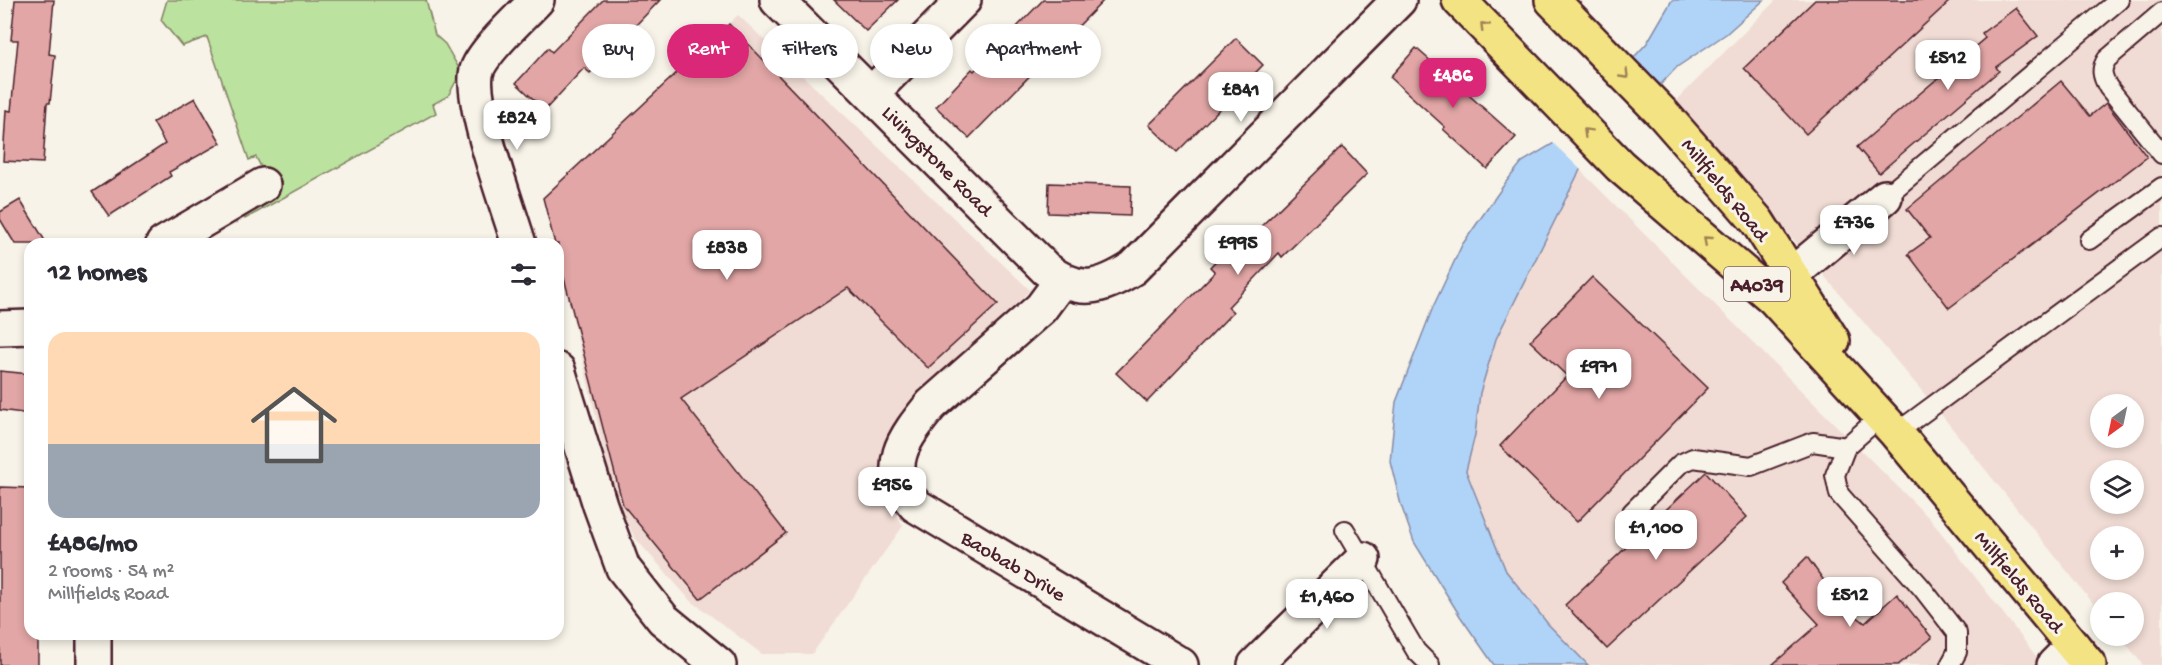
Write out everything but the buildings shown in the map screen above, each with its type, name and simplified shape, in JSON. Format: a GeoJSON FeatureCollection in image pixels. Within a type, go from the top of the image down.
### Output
{"type":"FeatureCollection","features":[{"type":"Feature","properties":{"kind":"main road","name":"Millfields Road"},"geometry":{"type":"LineString","coordinates":[[1459,0],[1620,166],[1782,286]]}},
{"type":"Feature","properties":{"kind":"main road","name":"Millfields Road"},"geometry":{"type":"LineString","coordinates":[[1551,0],[1664,115],[1756,221],[1782,286],[2072,659]]}},
{"type":"Feature","properties":{"kind":"street"},"geometry":{"type":"LineString","coordinates":[[517,238],[483,126],[476,90],[477,71],[488,53],[537,0]]}},
{"type":"Feature","properties":{"kind":"street","name":"Livingstone Road"},"geometry":{"type":"LineString","coordinates":[[777,0],[1046,269],[1061,281]]}},
{"type":"Feature","properties":{"kind":"street"},"geometry":{"type":"LineString","coordinates":[[872,93],[963,0]]}},
{"type":"Feature","properties":{"kind":"street"},"geometry":{"type":"LineString","coordinates":[[1061,281],[1090,286],[1113,281],[1133,268],[1399,0]]}},
{"type":"Feature","properties":{"kind":"street"},"geometry":{"type":"LineString","coordinates":[[173,238],[262,185]]}},
{"type":"Feature","properties":{"kind":"street"},"geometry":{"type":"LineString","coordinates":[[1782,286],[1885,198]]}},
{"type":"Feature","properties":{"kind":"street","name":"Baobab Drive"},"geometry":{"type":"LineString","coordinates":[[1061,281],[1041,308],[931,405],[917,422],[905,440],[897,459],[904,493],[915,505],[1181,665]]}},
{"type":"Feature","properties":{"kind":"street"},"geometry":{"type":"LineString","coordinates":[[0,328],[24,327]]}},
{"type":"Feature","properties":{"kind":"street"},"geometry":{"type":"LineString","coordinates":[[564,389],[600,505],[623,568],[663,619],[719,665]]}},
{"type":"Feature","properties":{"kind":"street"},"geometry":{"type":"LineString","coordinates":[[1255,665],[1363,559]]}},
{"type":"Feature","properties":{"kind":"street"},"geometry":{"type":"LineString","coordinates":[[94,640],[94,665]]}},
{"type":"Feature","properties":{"kind":"lane"},"geometry":{"type":"LineString","coordinates":[[1885,198],[2119,0]]}},
{"type":"Feature","properties":{"kind":"lane"},"geometry":{"type":"LineString","coordinates":[[2162,12],[2107,59],[2102,67],[2103,77],[2108,87],[2162,154]]}},
{"type":"Feature","properties":{"kind":"lane"},"geometry":{"type":"LineString","coordinates":[[2089,240],[2162,187]]}},
{"type":"Feature","properties":{"kind":"lane"},"geometry":{"type":"LineString","coordinates":[[1632,512],[1680,464],[1693,458],[1751,466],[1813,442],[1846,447],[1888,424],[2162,237]]}},
{"type":"Feature","properties":{"kind":"lane"},"geometry":{"type":"LineString","coordinates":[[1846,447],[1835,475],[1839,494],[1916,580],[1958,633],[1958,652],[1950,665]]}},
{"type":"Feature","properties":{"kind":"lane"},"geometry":{"type":"LineString","coordinates":[[1345,530],[1416,651],[1430,665]]}},
{"type":"Feature","properties":{"kind":"shaded area"},"geometry":{"type":"Polygon","coordinates":[[[1776,0],[2162,0],[2162,665],[2143,665],[2128,646],[2144,646],[2144,592],[2090,592],[2090,600],[1927,397],[1676,101],[1776,0]]]}},
{"type":"Feature","properties":{"kind":"shaded area"},"geometry":{"type":"Polygon","coordinates":[[[738,15],[748,24],[728,24],[738,15]]]}},
{"type":"Feature","properties":{"kind":"shaded area"},"geometry":{"type":"Polygon","coordinates":[[[749,25],[761,37],[761,78],[805,78],[1030,290],[895,428],[884,490],[903,526],[812,654],[762,654],[690,600],[635,538],[615,498],[564,281],[564,238],[554,238],[544,196],[670,78],[749,78],[749,25]]]}},
{"type":"Feature","properties":{"kind":"shaded area"},"geometry":{"type":"Polygon","coordinates":[[[1580,170],[1932,521],[2043,665],[1588,665],[1548,624],[1506,571],[1466,471],[1475,435],[1480,393],[1496,339],[1580,170]]]}},
{"type":"Feature","properties":{"kind":"green space"},"geometry":{"type":"Polygon","coordinates":[[[167,0],[426,0],[435,35],[445,44],[461,72],[448,96],[433,104],[436,113],[245,219],[241,209],[272,189],[256,157],[249,160],[207,37],[182,46],[161,20],[167,0]]]}},
{"type":"Feature","properties":{"kind":"water"},"geometry":{"type":"Polygon","coordinates":[[[1672,0],[1764,0],[1726,34],[1677,67],[1580,170],[1496,339],[1480,393],[1475,435],[1466,471],[1506,571],[1548,624],[1588,665],[1494,665],[1414,542],[1401,505],[1390,461],[1396,402],[1433,307],[1462,245],[1522,162],[1556,142],[1647,43],[1672,0]]]}},
{"type":"Feature","properties":{"kind":"pier"},"geometry":{"type":"Polygon","coordinates":[[[1632,55],[1662,87],[1583,172],[1551,141],[1632,55]]]}}]}
